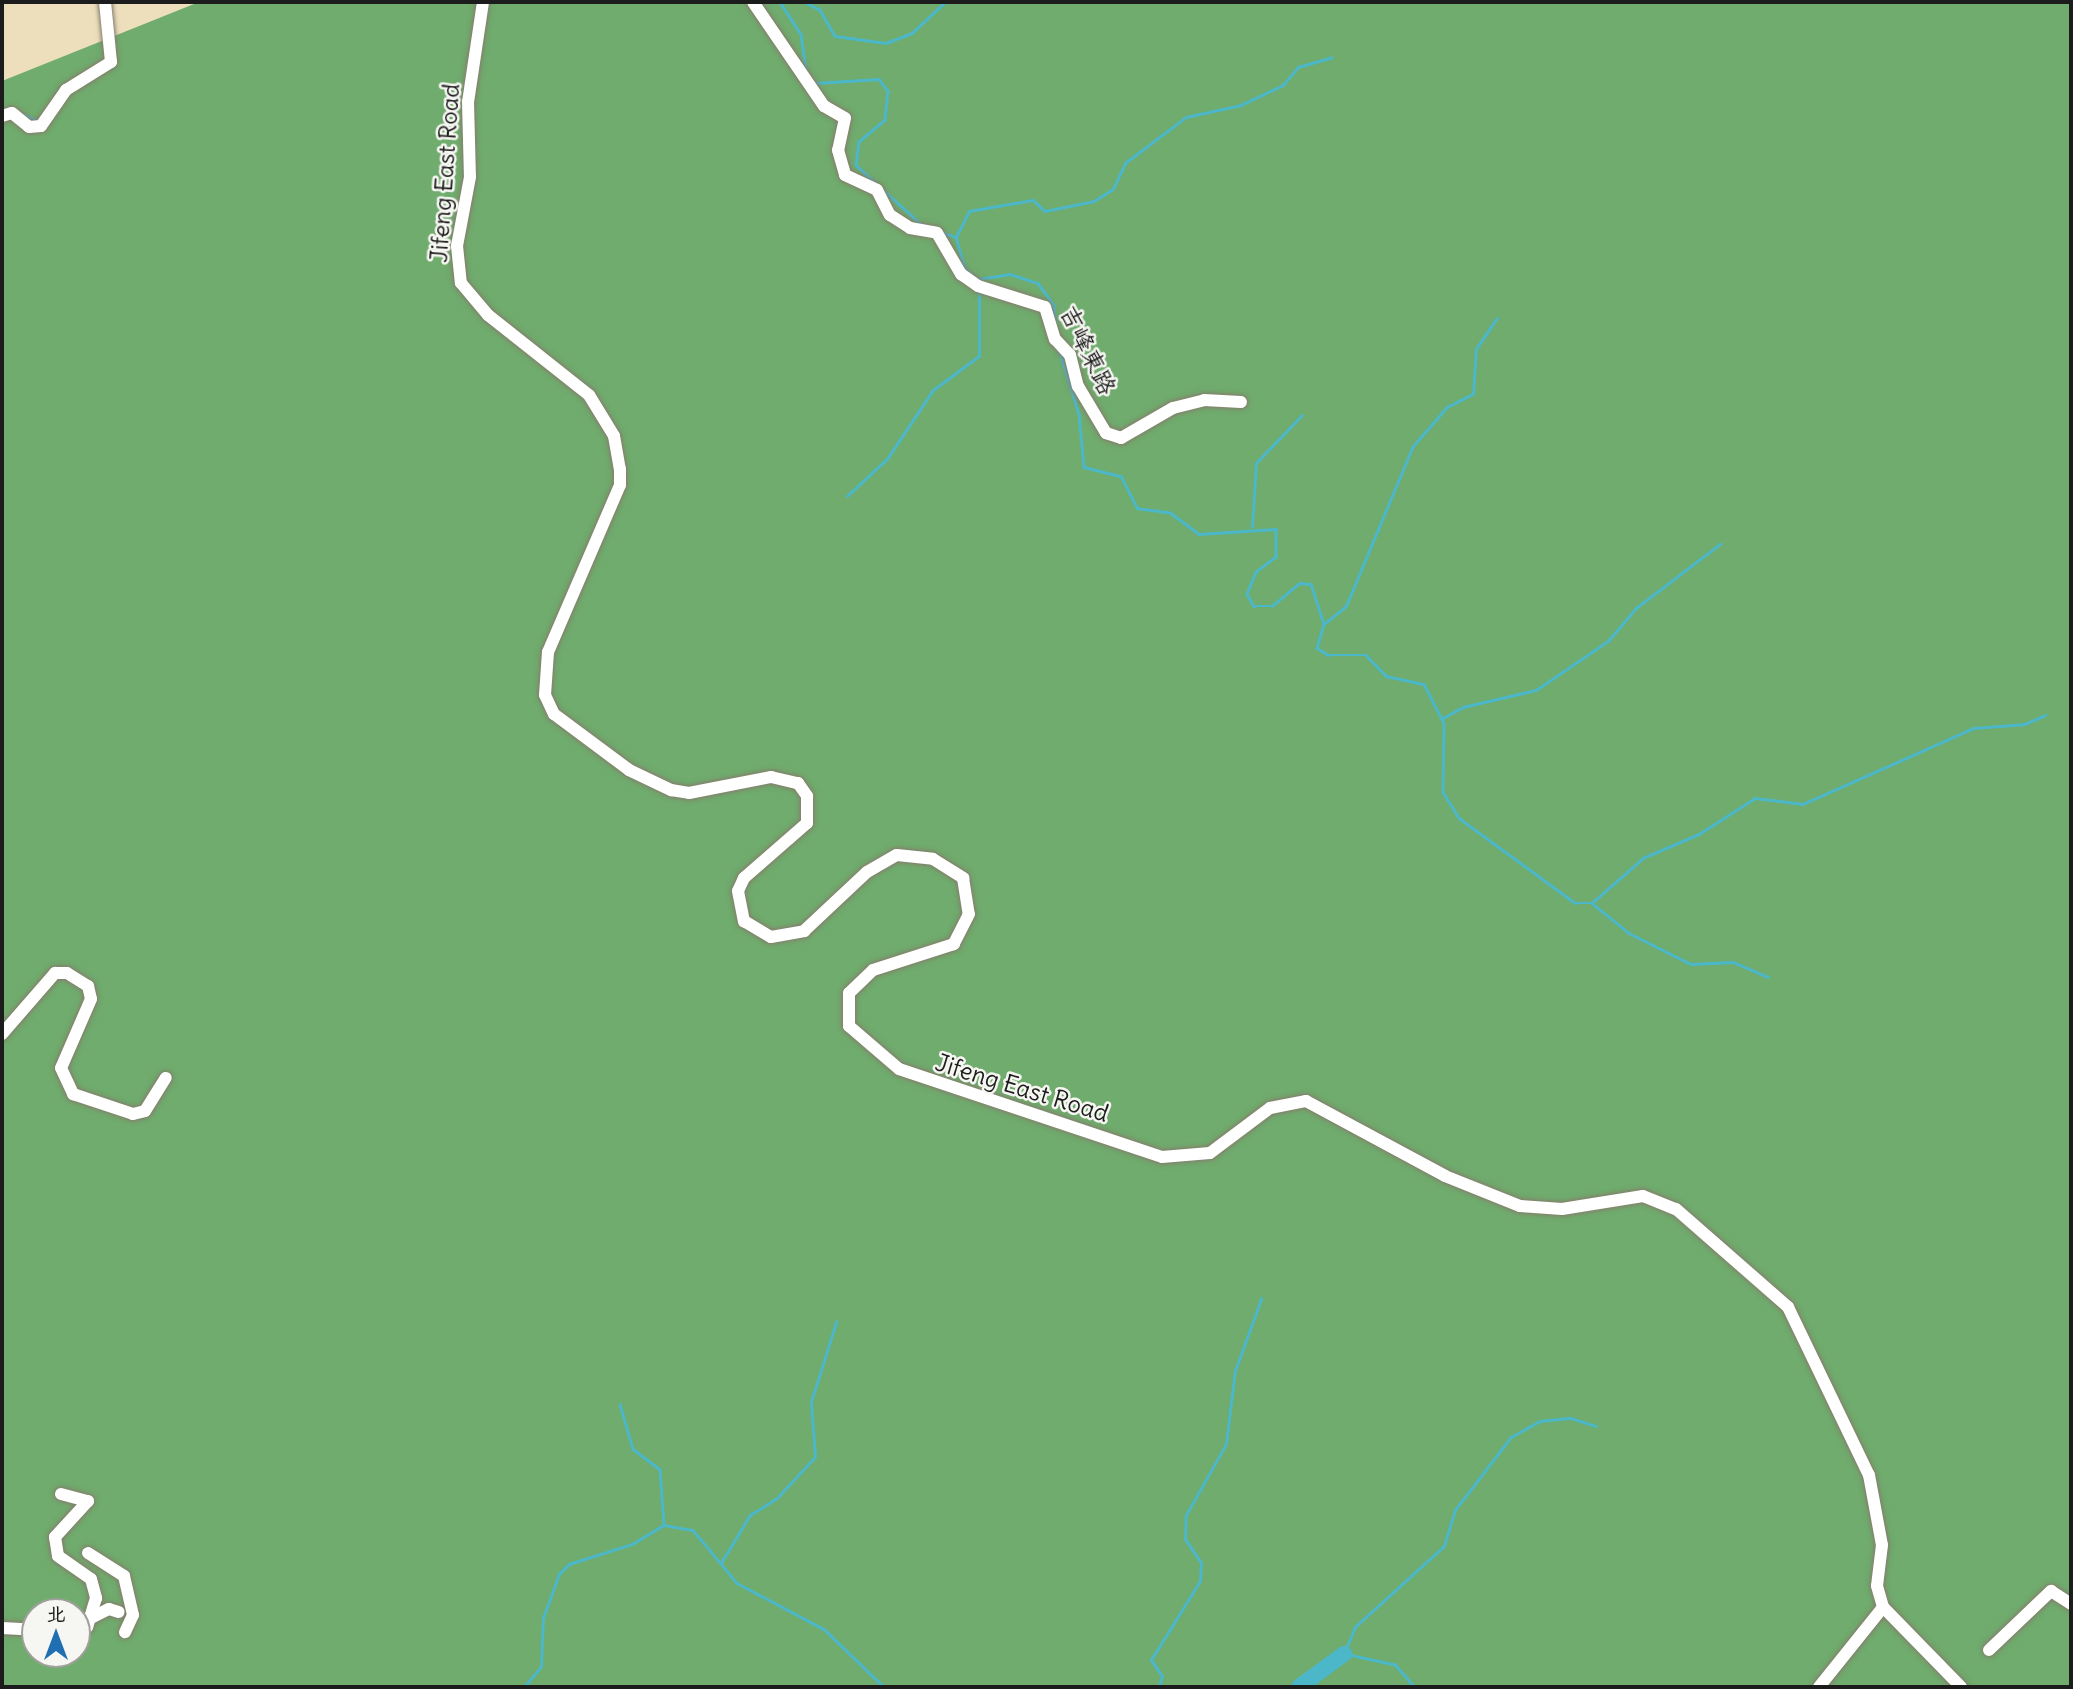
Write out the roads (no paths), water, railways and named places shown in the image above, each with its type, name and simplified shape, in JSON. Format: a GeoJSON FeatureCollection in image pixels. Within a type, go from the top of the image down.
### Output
{"type":"FeatureCollection","features":[{"type":"Feature","properties":{"kind":"street"},"geometry":{"type":"LineString","coordinates":[[2,116],[12,113],[29,127],[41,126],[66,90],[111,62],[105,2]]}},
{"type":"Feature","properties":{"kind":"street"},"geometry":{"type":"LineString","coordinates":[[483,2],[468,102],[470,177],[457,246],[461,283],[488,315],[589,395],[614,436],[620,469],[620,485],[548,652],[545,695],[554,714],[629,770],[671,790],[690,793],[771,777],[798,783],[807,796],[807,822],[744,878],[737,891],[744,921],[771,937],[804,931],[867,872],[897,855],[933,859],[963,878],[969,914],[954,944],[873,970],[849,993],[849,1026],[900,1069],[969,1098],[1093,1130],[1162,1157],[1210,1153],[1282,1101],[1306,1101],[1445,1176],[1520,1206],[1562,1209],[1628,1196],[1669,1204],[1769,1288],[1809,1343],[1869,1475],[1882,1545],[1877,1586],[1883,1607],[1961,1687]]}},
{"type":"Feature","properties":{"kind":"street","name":"吉峰東路"},"geometry":{"type":"LineString","coordinates":[[752,2],[824,106],[845,118],[838,150],[845,174],[877,190],[890,215],[910,228],[937,233],[961,274],[981,287],[1045,307],[1062,348],[1106,433],[1121,438],[1173,408],[1241,402]]}},
{"type":"Feature","properties":{"kind":"street"},"geometry":{"type":"LineString","coordinates":[[2,1034],[55,973],[67,973],[88,986],[91,999],[61,1068],[73,1094],[133,1114],[145,1111],[166,1078]]}},
{"type":"Feature","properties":{"kind":"street"},"geometry":{"type":"LineString","coordinates":[[61,1494],[88,1501],[55,1537],[54,1547],[91,1579],[96,1598],[91,1618]]}},
{"type":"Feature","properties":{"kind":"street"},"geometry":{"type":"LineString","coordinates":[[88,1553],[124,1576],[133,1615],[125,1632]]}},
{"type":"Feature","properties":{"kind":"street"},"geometry":{"type":"LineString","coordinates":[[1989,1650],[2051,1591],[2071,1604]]}},
{"type":"Feature","properties":{"kind":"street"},"geometry":{"type":"LineString","coordinates":[[1819,1687],[1883,1607]]}},
{"type":"Feature","properties":{"kind":"street"},"geometry":{"type":"LineString","coordinates":[[91,1618],[109,1609],[119,1612]]}},
{"type":"Feature","properties":{"kind":"street"},"geometry":{"type":"LineString","coordinates":[[2,1628],[21,1629]]}},
{"type":"Feature","properties":{"kind":"waterway"},"geometry":{"type":"LineString","coordinates":[[780,2],[801,34],[806,69]]}},
{"type":"Feature","properties":{"kind":"waterway"},"geometry":{"type":"LineString","coordinates":[[805,2],[820,10],[835,36],[886,43],[912,33],[945,2]]}},
{"type":"Feature","properties":{"kind":"waterway"},"geometry":{"type":"LineString","coordinates":[[956,237],[969,211],[1033,200],[1045,211],[1094,201],[1113,189],[1125,163],[1186,117],[1241,105],[1283,85],[1298,67],[1332,57]]}},
{"type":"Feature","properties":{"kind":"waterway"},"geometry":{"type":"LineString","coordinates":[[815,83],[879,79],[888,91],[885,120],[859,142],[856,165],[922,225]]}},
{"type":"Feature","properties":{"kind":"waterway"},"geometry":{"type":"LineString","coordinates":[[20,113],[39,121]]}},
{"type":"Feature","properties":{"kind":"waterway"},"geometry":{"type":"LineString","coordinates":[[941,232],[956,237],[965,268],[974,276]]}},
{"type":"Feature","properties":{"kind":"waterway"},"geometry":{"type":"LineString","coordinates":[[979,279],[1010,274],[1038,283],[1054,305],[1056,324]]}},
{"type":"Feature","properties":{"kind":"waterway"},"geometry":{"type":"LineString","coordinates":[[847,496],[887,459],[933,390],[979,356],[979,289]]}},
{"type":"Feature","properties":{"kind":"waterway"},"geometry":{"type":"LineString","coordinates":[[1324,624],[1346,606],[1413,446],[1447,407],[1473,394],[1476,349],[1497,318]]}},
{"type":"Feature","properties":{"kind":"waterway"},"geometry":{"type":"LineString","coordinates":[[1059,350],[1079,414],[1084,467],[1121,476],[1137,508],[1171,513],[1199,534],[1276,529],[1276,557],[1256,572],[1247,594],[1254,606],[1272,606],[1299,583],[1311,584],[1324,624],[1317,648],[1328,655],[1366,655],[1386,676],[1424,684],[1444,723],[1443,792],[1459,818],[1575,903],[1592,903],[1643,858],[1699,834],[1755,798],[1803,804],[1974,728],[2025,724],[2045,715]]}},
{"type":"Feature","properties":{"kind":"waterway"},"geometry":{"type":"LineString","coordinates":[[1252,527],[1256,463],[1302,415]]}},
{"type":"Feature","properties":{"kind":"waterway"},"geometry":{"type":"LineString","coordinates":[[1443,718],[1463,707],[1536,690],[1608,641],[1636,608],[1720,544]]}},
{"type":"Feature","properties":{"kind":"waterway"},"geometry":{"type":"LineString","coordinates":[[1593,904],[1629,933],[1691,964],[1733,962],[1768,977]]}},
{"type":"Feature","properties":{"kind":"waterway"},"geometry":{"type":"LineString","coordinates":[[1159,1687],[1162,1676],[1151,1660],[1200,1581],[1201,1563],[1185,1539],[1186,1515],[1226,1444],[1235,1371],[1261,1299]]}},
{"type":"Feature","properties":{"kind":"waterway"},"geometry":{"type":"LineString","coordinates":[[721,1563],[750,1515],[776,1499],[815,1457],[811,1402],[836,1322]]}},
{"type":"Feature","properties":{"kind":"waterway"},"geometry":{"type":"LineString","coordinates":[[620,1404],[633,1449],[660,1469],[664,1525]]}},
{"type":"Feature","properties":{"kind":"waterway"},"geometry":{"type":"LineString","coordinates":[[1414,1687],[1395,1665],[1344,1654],[1355,1627],[1444,1546],[1455,1510],[1511,1437],[1540,1421],[1571,1418],[1596,1426]]}},
{"type":"Feature","properties":{"kind":"waterway"},"geometry":{"type":"LineString","coordinates":[[524,1687],[541,1667],[543,1618],[559,1574],[569,1564],[632,1544],[664,1525],[693,1530],[737,1583],[824,1629],[884,1687]]}},
{"type":"Feature","properties":{"kind":"waterway"},"geometry":{"type":"LineString","coordinates":[[1299,1687],[1344,1654]]}}]}
